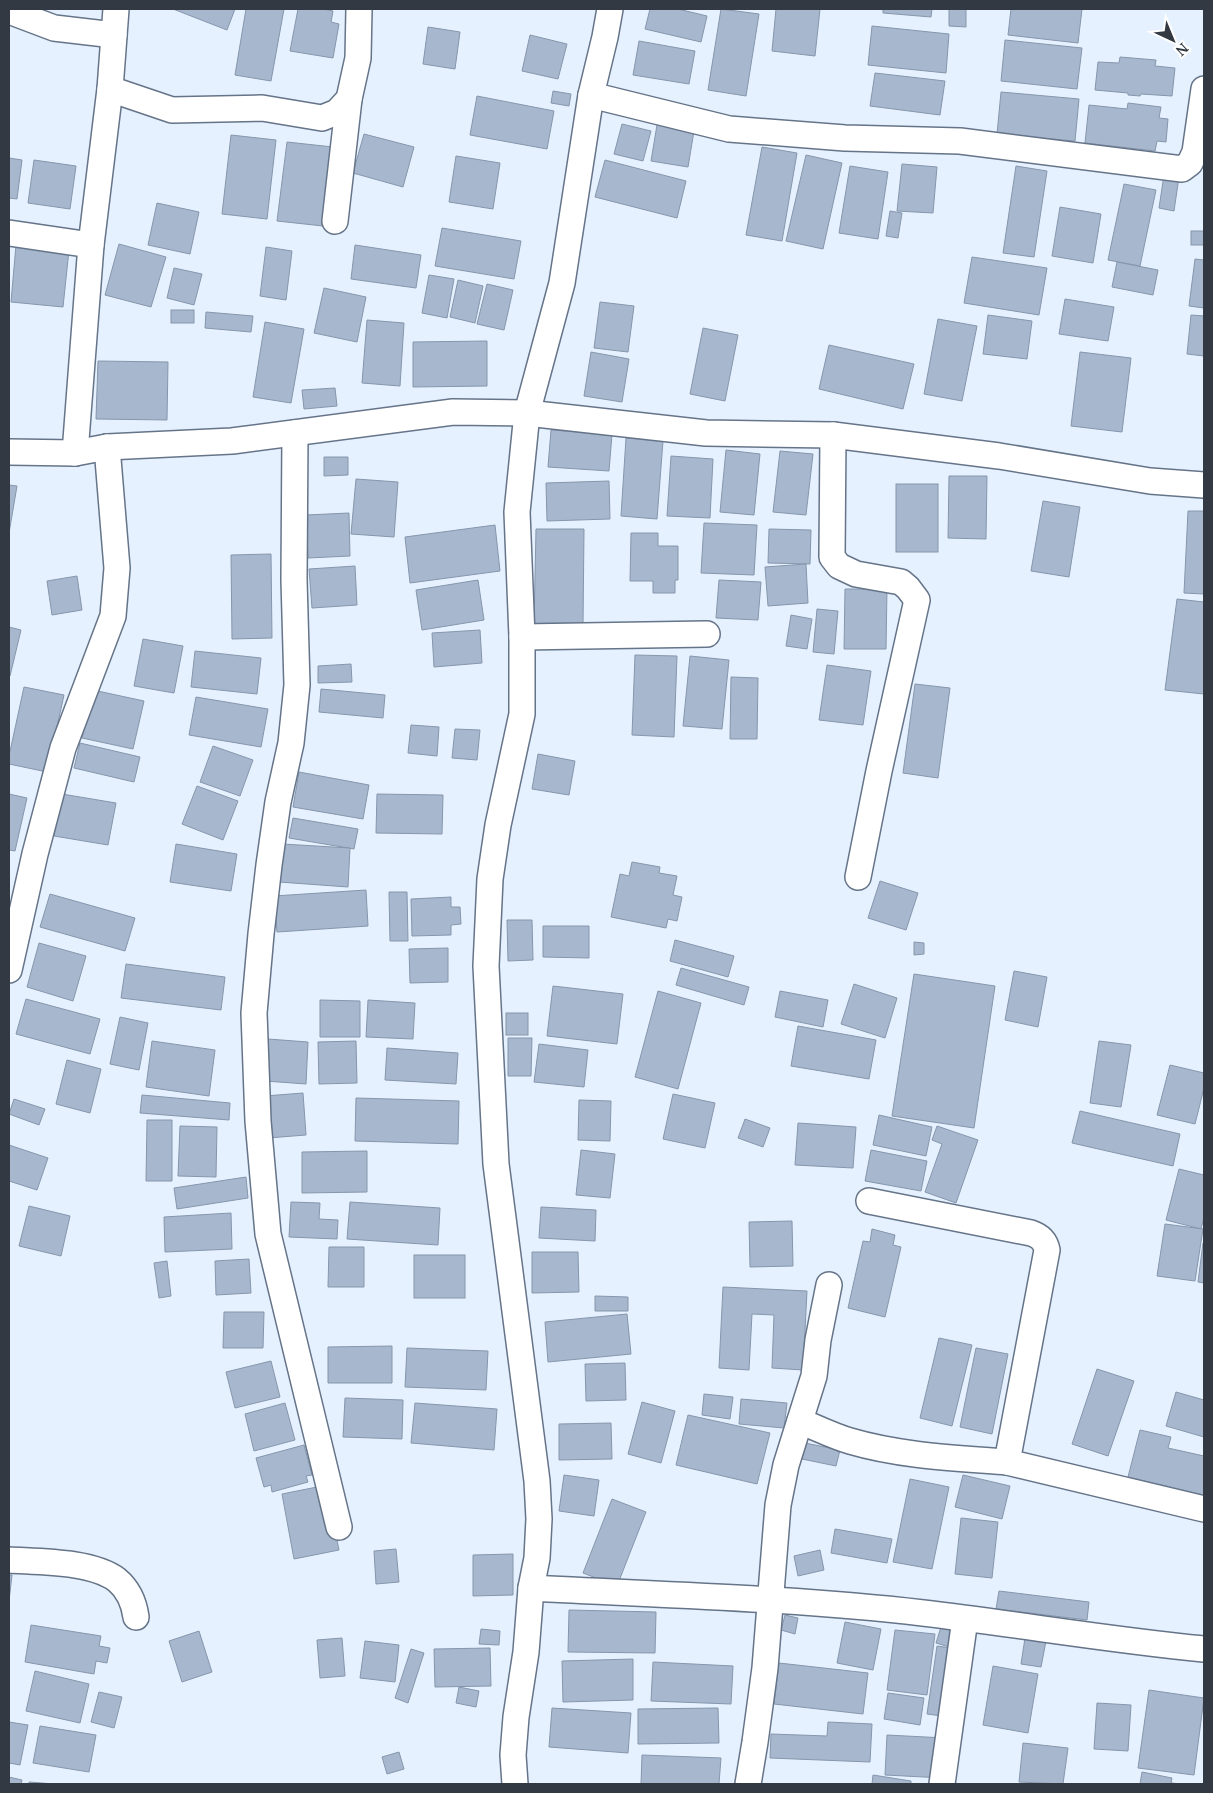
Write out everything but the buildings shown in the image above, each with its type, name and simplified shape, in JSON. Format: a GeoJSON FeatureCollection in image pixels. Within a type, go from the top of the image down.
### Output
{"type":"FeatureCollection","features":[{"type":"Feature","properties":{"kind":"street"},"geometry":{"type":"LineString","coordinates":[[75,454],[91,245],[110,90],[116,9]]}},
{"type":"Feature","properties":{"kind":"street"},"geometry":{"type":"LineString","coordinates":[[335,221],[348,99],[358,58],[359,9]]}},
{"type":"Feature","properties":{"kind":"street"},"geometry":{"type":"LineString","coordinates":[[515,1784],[513,1755],[516,1717],[526,1652],[539,1520],[537,1481],[496,1164],[486,966],[490,879],[498,824],[522,714],[522,637],[517,512],[528,413],[562,282],[591,95],[606,37],[610,9]]}},
{"type":"Feature","properties":{"kind":"street"},"geometry":{"type":"LineString","coordinates":[[9,12],[54,28],[114,35]]}},
{"type":"Feature","properties":{"kind":"street"},"geometry":{"type":"LineString","coordinates":[[591,95],[729,128],[845,138],[960,142],[1182,169],[1190,163],[1195,152],[1204,89]]}},
{"type":"Feature","properties":{"kind":"street"},"geometry":{"type":"LineString","coordinates":[[110,90],[172,110],[262,108],[322,118],[338,112],[348,99]]}},
{"type":"Feature","properties":{"kind":"street"},"geometry":{"type":"LineString","coordinates":[[9,233],[91,245]]}},
{"type":"Feature","properties":{"kind":"street"},"geometry":{"type":"LineString","coordinates":[[9,452],[75,454],[107,447],[232,441],[453,412],[528,413],[706,433],[833,435],[999,456],[1150,482],[1204,485]]}},
{"type":"Feature","properties":{"kind":"street"},"geometry":{"type":"LineString","coordinates":[[295,432],[294,580],[297,685],[290,743],[278,802],[269,865],[259,953],[254,1012],[258,1121],[268,1234],[339,1527]]}},
{"type":"Feature","properties":{"kind":"street"},"geometry":{"type":"LineString","coordinates":[[833,435],[832,557],[839,566],[856,574],[900,582],[908,588],[917,600],[879,771],[858,877]]}},
{"type":"Feature","properties":{"kind":"street"},"geometry":{"type":"LineString","coordinates":[[9,970],[35,854],[63,748],[113,616],[117,568],[107,447]]}},
{"type":"Feature","properties":{"kind":"street"},"geometry":{"type":"LineString","coordinates":[[522,637],[707,634]]}},
{"type":"Feature","properties":{"kind":"street"},"geometry":{"type":"LineString","coordinates":[[869,1201],[1031,1233],[1038,1235],[1044,1240],[1047,1250],[1007,1462]]}},
{"type":"Feature","properties":{"kind":"street"},"geometry":{"type":"LineString","coordinates":[[748,1784],[765,1668],[778,1505],[786,1465],[814,1376],[818,1340],[830,1284]]}},
{"type":"Feature","properties":{"kind":"street"},"geometry":{"type":"LineString","coordinates":[[800,1421],[850,1441],[886,1449],[932,1456],[1007,1462],[1204,1509]]}},
{"type":"Feature","properties":{"kind":"street"},"geometry":{"type":"LineString","coordinates":[[9,1560],[67,1565],[101,1572],[117,1580],[127,1591],[134,1602],[136,1617]]}},
{"type":"Feature","properties":{"kind":"street"},"geometry":{"type":"LineString","coordinates":[[531,1588],[771,1601],[923,1613],[1204,1649]]}},
{"type":"Feature","properties":{"kind":"street"},"geometry":{"type":"LineString","coordinates":[[942,1784],[965,1619]]}}]}
